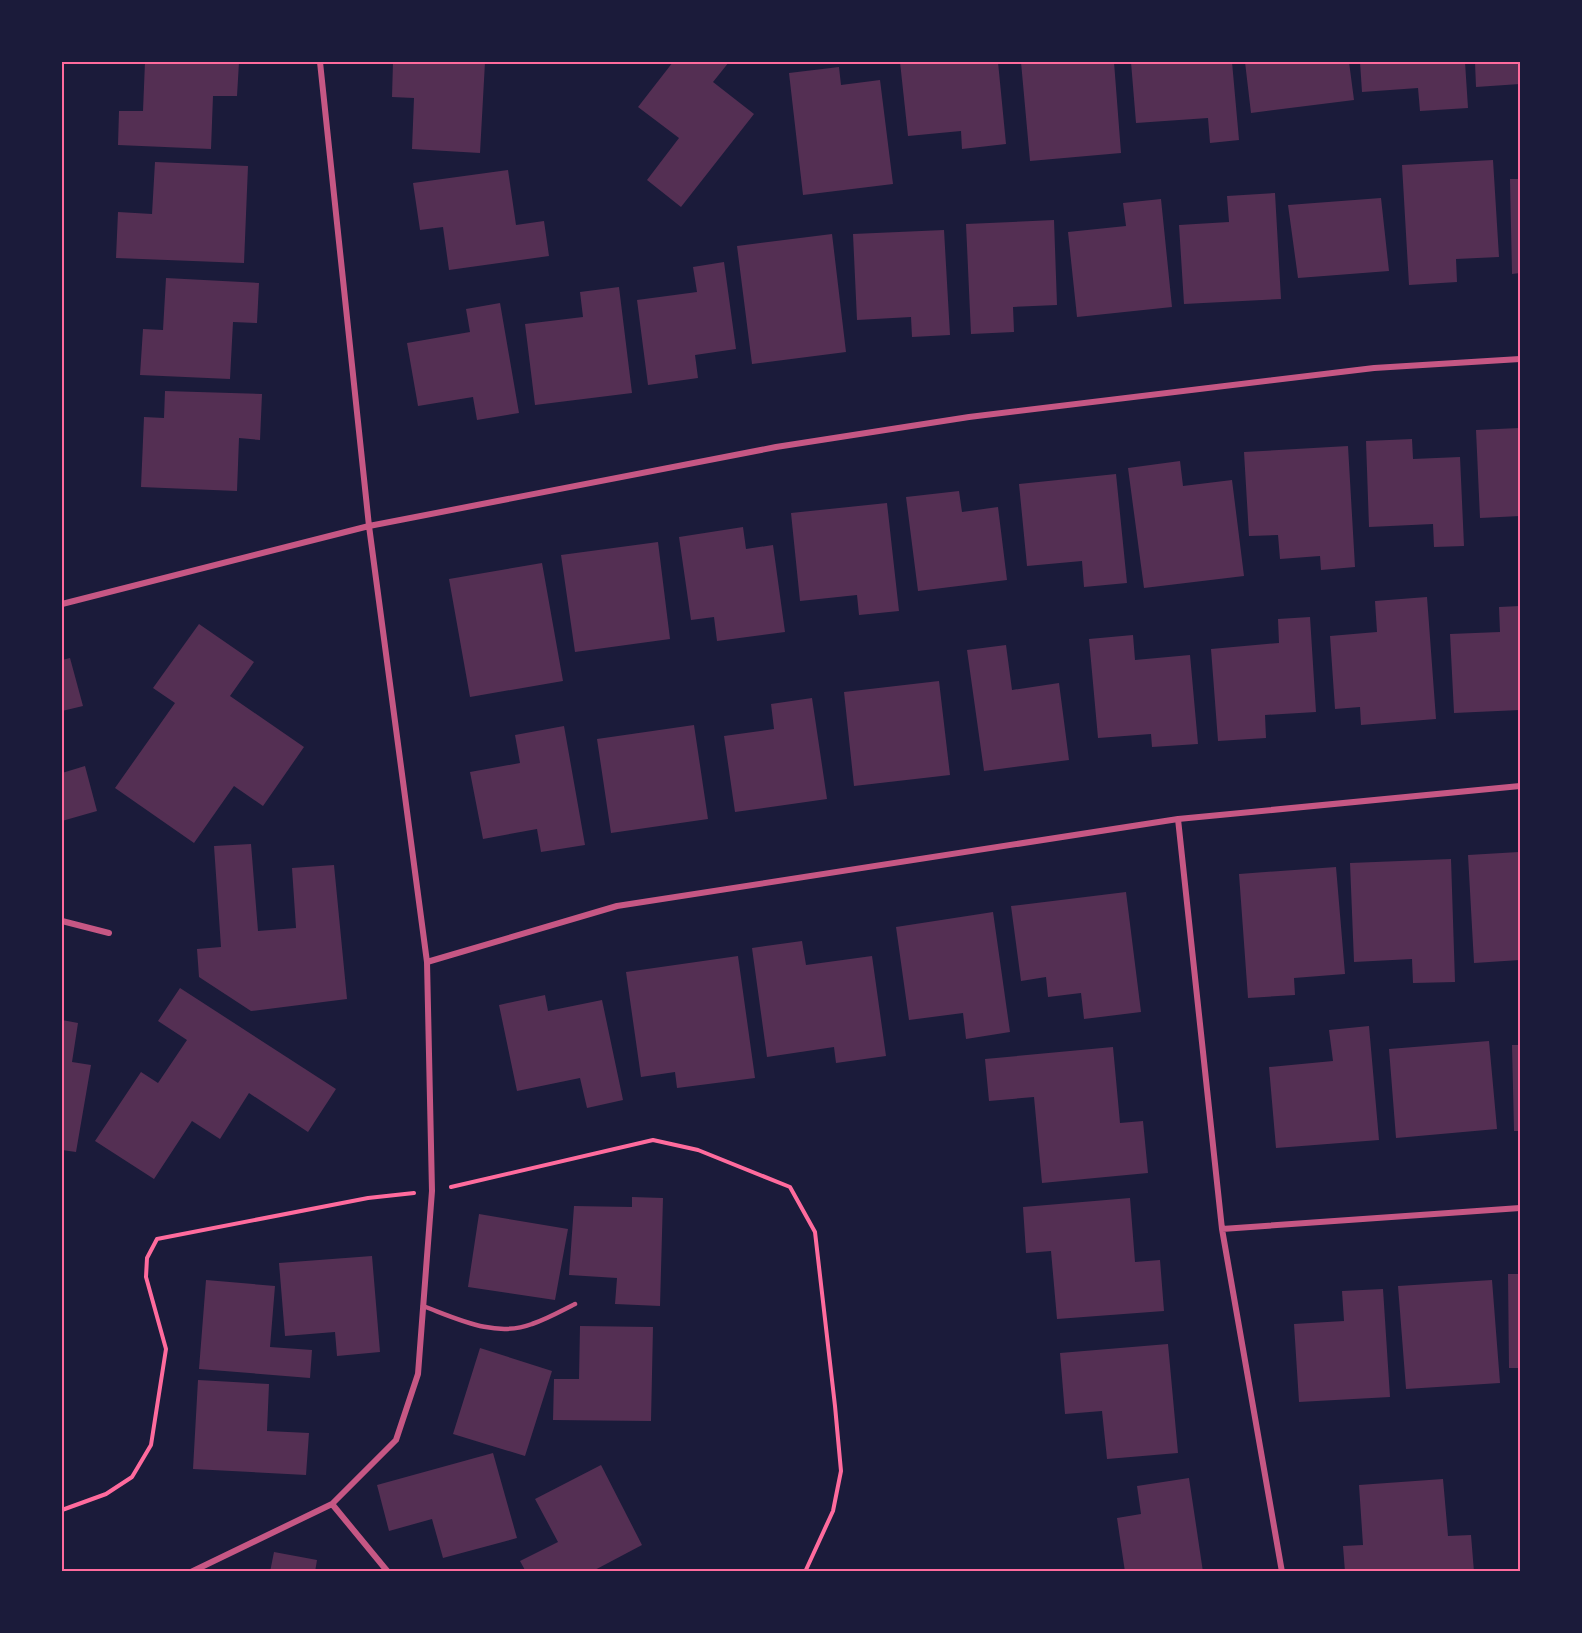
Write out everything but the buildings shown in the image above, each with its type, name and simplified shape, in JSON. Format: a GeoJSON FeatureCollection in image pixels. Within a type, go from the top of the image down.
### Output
{"type":"FeatureCollection","features":[{"type":"Feature","properties":{"kind":"street"},"geometry":{"type":"LineString","coordinates":[[191,1572],[332,1504],[396,1440],[418,1374],[432,1191],[427,962],[369,526],[320,62]]}},
{"type":"Feature","properties":{"kind":"street"},"geometry":{"type":"LineString","coordinates":[[62,604],[369,526],[776,447],[969,417],[1374,368],[1521,359]]}},
{"type":"Feature","properties":{"kind":"street"},"geometry":{"type":"LineString","coordinates":[[427,962],[617,906],[1178,819],[1521,786]]}},
{"type":"Feature","properties":{"kind":"street"},"geometry":{"type":"LineString","coordinates":[[1178,819],[1222,1229],[1282,1572]]}},
{"type":"Feature","properties":{"kind":"street"},"geometry":{"type":"LineString","coordinates":[[62,921],[108,933]]}},
{"type":"Feature","properties":{"kind":"street"},"geometry":{"type":"LineString","coordinates":[[1222,1229],[1521,1208]]}},
{"type":"Feature","properties":{"kind":"street"},"geometry":{"type":"LineString","coordinates":[[332,1504],[388,1572]]}},
{"type":"Feature","properties":{"kind":"lane"},"geometry":{"type":"LineString","coordinates":[[423,1306],[488,1329],[504,1330],[531,1325],[575,1304]]}},
{"type":"Feature","properties":{"kind":"path"},"geometry":{"type":"LineString","coordinates":[[62,1510],[106,1494],[132,1476],[151,1445],[166,1349],[146,1277],[147,1258],[157,1239],[368,1198],[432,1191],[653,1140],[698,1150],[790,1187],[815,1232],[836,1406],[841,1471],[833,1511],[805,1572]]}}]}
